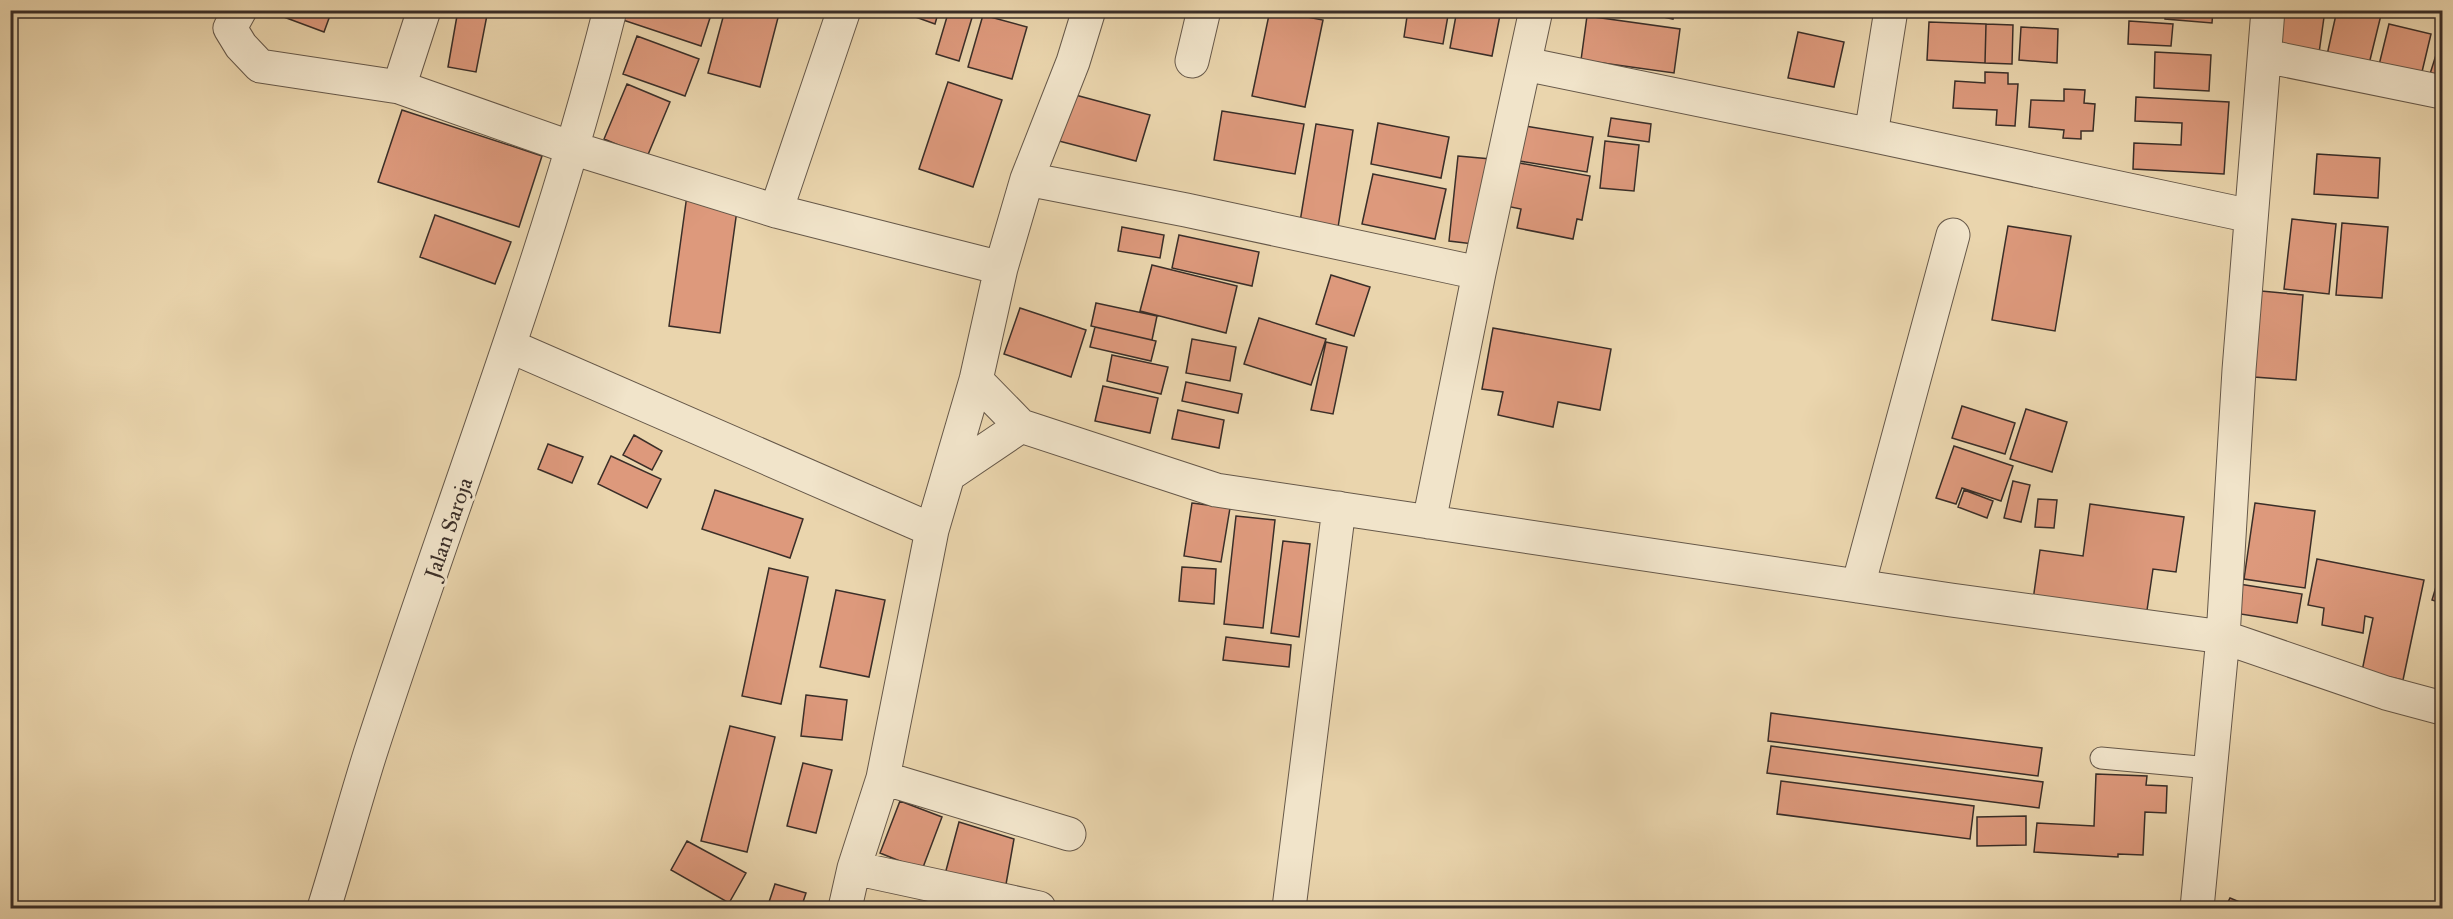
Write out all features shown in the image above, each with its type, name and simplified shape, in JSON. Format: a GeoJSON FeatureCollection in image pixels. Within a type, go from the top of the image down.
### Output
{"type":"FeatureCollection","features":[{"type":"Feature","properties":{"kind":"street"},"geometry":{"type":"LineString","coordinates":[[240,10],[230,28],[241,46],[260,66],[399,87],[572,148],[776,211],[1001,268]]}},
{"type":"Feature","properties":{"kind":"street"},"geometry":{"type":"LineString","coordinates":[[399,87],[424,10]]}},
{"type":"Feature","properties":{"kind":"street","name":"Jalan Saroja"},"geometry":{"type":"LineString","coordinates":[[324,909],[370,754],[510,346],[572,148],[610,10]]}},
{"type":"Feature","properties":{"kind":"street"},"geometry":{"type":"LineString","coordinates":[[776,211],[844,10]]}},
{"type":"Feature","properties":{"kind":"street"},"geometry":{"type":"LineString","coordinates":[[845,909],[854,868],[883,778],[932,530],[976,380],[1001,268],[1027,179],[1073,62],[1089,10]]}},
{"type":"Feature","properties":{"kind":"street"},"geometry":{"type":"LineString","coordinates":[[1192,61],[1204,10]]}},
{"type":"Feature","properties":{"kind":"street"},"geometry":{"type":"LineString","coordinates":[[1429,522],[1479,273],[1536,10]]}},
{"type":"Feature","properties":{"kind":"street"},"geometry":{"type":"LineString","coordinates":[[1871,135],[1891,10]]}},
{"type":"Feature","properties":{"kind":"street"},"geometry":{"type":"LineString","coordinates":[[2197,909],[2223,637],[2268,10]]}},
{"type":"Feature","properties":{"kind":"street"},"geometry":{"type":"LineString","coordinates":[[2265,56],[2442,92]]}},
{"type":"Feature","properties":{"kind":"street"},"geometry":{"type":"LineString","coordinates":[[1525,64],[2252,216]]}},
{"type":"Feature","properties":{"kind":"street"},"geometry":{"type":"LineString","coordinates":[[1027,179],[1186,210],[1479,273]]}},
{"type":"Feature","properties":{"kind":"street"},"geometry":{"type":"LineString","coordinates":[[1858,586],[1953,235]]}},
{"type":"Feature","properties":{"kind":"street"},"geometry":{"type":"LineString","coordinates":[[510,346],[932,530]]}},
{"type":"Feature","properties":{"kind":"street"},"geometry":{"type":"LineString","coordinates":[[976,380],[1021,426],[1216,490],[1858,586],[2223,637],[2386,693],[2442,708]]}},
{"type":"Feature","properties":{"kind":"street"},"geometry":{"type":"LineString","coordinates":[[950,474],[1021,426]]}},
{"type":"Feature","properties":{"kind":"street"},"geometry":{"type":"LineString","coordinates":[[1289,909],[1339,508]]}},
{"type":"Feature","properties":{"kind":"street"},"geometry":{"type":"LineString","coordinates":[[883,778],[1069,834]]}},
{"type":"Feature","properties":{"kind":"street"},"geometry":{"type":"LineString","coordinates":[[854,868],[1039,909]]}},
{"type":"Feature","properties":{"kind":"lane"},"geometry":{"type":"LineString","coordinates":[[2101,758],[2210,768]]}},
{"type":"Feature","properties":{"kind":"building"},"geometry":{"type":"Polygon","coordinates":[[[265,10],[332,10],[324,32],[265,10]]]}},
{"type":"Feature","properties":{"kind":"building"},"geometry":{"type":"Polygon","coordinates":[[[458,10],[488,10],[476,72],[448,67],[458,10]]]}},
{"type":"Feature","properties":{"kind":"building"},"geometry":{"type":"Polygon","coordinates":[[[619,10],[686,10],[710,18],[701,46],[617,18],[619,10]]]}},
{"type":"Feature","properties":{"kind":"building"},"geometry":{"type":"Polygon","coordinates":[[[686,10],[713,10],[710,18],[686,10]]]}},
{"type":"Feature","properties":{"kind":"building"},"geometry":{"type":"Polygon","coordinates":[[[725,10],[780,10],[760,87],[708,73],[725,10]]]}},
{"type":"Feature","properties":{"kind":"building"},"geometry":{"type":"Polygon","coordinates":[[[896,10],[939,10],[935,24],[896,10]]]}},
{"type":"Feature","properties":{"kind":"building"},"geometry":{"type":"Polygon","coordinates":[[[949,10],[974,11],[959,61],[936,54],[949,10]]]}},
{"type":"Feature","properties":{"kind":"building"},"geometry":{"type":"Polygon","coordinates":[[[1270,10],[1323,20],[1305,107],[1252,96],[1270,10]]]}},
{"type":"Feature","properties":{"kind":"building"},"geometry":{"type":"Polygon","coordinates":[[[1408,10],[1449,10],[1443,44],[1404,37],[1408,10]]]}},
{"type":"Feature","properties":{"kind":"building"},"geometry":{"type":"Polygon","coordinates":[[[1457,10],[1501,10],[1492,56],[1450,48],[1457,10]]]}},
{"type":"Feature","properties":{"kind":"building"},"geometry":{"type":"Polygon","coordinates":[[[1631,10],[1675,10],[1673,19],[1631,10]]]}},
{"type":"Feature","properties":{"kind":"building"},"geometry":{"type":"Polygon","coordinates":[[[2165,10],[2213,10],[2212,23],[2165,19],[2165,10]]]}},
{"type":"Feature","properties":{"kind":"building"},"geometry":{"type":"Polygon","coordinates":[[[2278,10],[2325,10],[2319,53],[2273,46],[2278,10]]]}},
{"type":"Feature","properties":{"kind":"building"},"geometry":{"type":"Polygon","coordinates":[[[2337,10],[2363,10],[2381,15],[2369,64],[2327,55],[2337,10]]]}},
{"type":"Feature","properties":{"kind":"building"},"geometry":{"type":"Polygon","coordinates":[[[983,15],[1027,27],[1012,79],[968,67],[983,15]]]}},
{"type":"Feature","properties":{"kind":"building"},"geometry":{"type":"Polygon","coordinates":[[[1587,16],[1680,29],[1674,73],[1581,60],[1587,16]]]}},
{"type":"Feature","properties":{"kind":"building"},"geometry":{"type":"Polygon","coordinates":[[[2129,21],[2173,24],[2171,46],[2128,44],[2129,21]]]}},
{"type":"Feature","properties":{"kind":"building"},"geometry":{"type":"Polygon","coordinates":[[[1929,22],[1986,24],[1985,63],[1927,60],[1929,22]]]}},
{"type":"Feature","properties":{"kind":"building"},"geometry":{"type":"Polygon","coordinates":[[[1986,24],[2013,25],[2012,64],[1985,63],[1986,24]]]}},
{"type":"Feature","properties":{"kind":"building"},"geometry":{"type":"Polygon","coordinates":[[[2389,24],[2431,34],[2421,76],[2379,65],[2389,24]]]}},
{"type":"Feature","properties":{"kind":"building"},"geometry":{"type":"Polygon","coordinates":[[[2021,27],[2058,29],[2057,63],[2019,60],[2021,27]]]}},
{"type":"Feature","properties":{"kind":"building"},"geometry":{"type":"Polygon","coordinates":[[[1798,32],[1844,42],[1834,87],[1788,78],[1798,32]]]}},
{"type":"Feature","properties":{"kind":"building"},"geometry":{"type":"Polygon","coordinates":[[[637,36],[699,59],[685,96],[623,74],[637,36]]]}},
{"type":"Feature","properties":{"kind":"building"},"geometry":{"type":"Polygon","coordinates":[[[2442,36],[2442,82],[2429,77],[2442,36]]]}},
{"type":"Feature","properties":{"kind":"building"},"geometry":{"type":"Polygon","coordinates":[[[2155,52],[2211,55],[2209,91],[2154,88],[2155,52]]]}},
{"type":"Feature","properties":{"kind":"building"},"geometry":{"type":"Polygon","coordinates":[[[1985,72],[2008,73],[2008,84],[2018,84],[2015,126],[1996,125],[1997,110],[1953,108],[1955,81],[1985,83],[1985,72]]]}},
{"type":"Feature","properties":{"kind":"building"},"geometry":{"type":"Polygon","coordinates":[[[948,82],[1002,100],[973,187],[919,169],[948,82]]]}},
{"type":"Feature","properties":{"kind":"building"},"geometry":{"type":"Polygon","coordinates":[[[627,84],[670,102],[647,157],[604,139],[627,84]]]}},
{"type":"Feature","properties":{"kind":"building"},"geometry":{"type":"Polygon","coordinates":[[[2064,89],[2085,90],[2084,103],[2095,104],[2093,131],[2081,131],[2081,139],[2063,138],[2064,130],[2029,127],[2031,100],[2064,101],[2064,89]]]}},
{"type":"Feature","properties":{"kind":"building"},"geometry":{"type":"Polygon","coordinates":[[[1068,93],[1150,115],[1136,161],[1055,140],[1068,93]]]}},
{"type":"Feature","properties":{"kind":"building"},"geometry":{"type":"Polygon","coordinates":[[[2136,97],[2229,102],[2224,174],[2133,169],[2134,143],[2181,145],[2182,123],[2135,121],[2136,97]]]}},
{"type":"Feature","properties":{"kind":"building"},"geometry":{"type":"Polygon","coordinates":[[[402,110],[542,156],[519,227],[378,182],[402,110]]]}},
{"type":"Feature","properties":{"kind":"building"},"geometry":{"type":"Polygon","coordinates":[[[1222,111],[1304,124],[1295,174],[1214,160],[1222,111]]]}},
{"type":"Feature","properties":{"kind":"building"},"geometry":{"type":"Polygon","coordinates":[[[1611,118],[1651,124],[1649,142],[1608,136],[1611,118]]]}},
{"type":"Feature","properties":{"kind":"building"},"geometry":{"type":"Polygon","coordinates":[[[1378,123],[1449,137],[1441,178],[1371,164],[1378,123]]]}},
{"type":"Feature","properties":{"kind":"building"},"geometry":{"type":"Polygon","coordinates":[[[1316,124],[1353,130],[1337,234],[1299,228],[1316,124]]]}},
{"type":"Feature","properties":{"kind":"building"},"geometry":{"type":"Polygon","coordinates":[[[1525,126],[1593,137],[1587,172],[1519,161],[1525,126]]]}},
{"type":"Feature","properties":{"kind":"building"},"geometry":{"type":"Polygon","coordinates":[[[1605,141],[1639,145],[1634,191],[1600,188],[1605,141]]]}},
{"type":"Feature","properties":{"kind":"building"},"geometry":{"type":"Polygon","coordinates":[[[2317,154],[2380,158],[2378,198],[2314,194],[2317,154]]]}},
{"type":"Feature","properties":{"kind":"building"},"geometry":{"type":"Polygon","coordinates":[[[1458,156],[1491,159],[1482,245],[1449,241],[1458,156]]]}},
{"type":"Feature","properties":{"kind":"building"},"geometry":{"type":"Polygon","coordinates":[[[1514,162],[1590,176],[1582,220],[1577,219],[1573,239],[1517,228],[1521,209],[1506,206],[1514,162]]]}},
{"type":"Feature","properties":{"kind":"building"},"geometry":{"type":"Polygon","coordinates":[[[1373,174],[1446,189],[1435,239],[1362,224],[1373,174]]]}},
{"type":"Feature","properties":{"kind":"building"},"geometry":{"type":"Polygon","coordinates":[[[687,195],[738,203],[720,333],[669,326],[687,195]]]}},
{"type":"Feature","properties":{"kind":"building"},"geometry":{"type":"Polygon","coordinates":[[[435,215],[511,242],[495,284],[420,257],[435,215]]]}},
{"type":"Feature","properties":{"kind":"building"},"geometry":{"type":"Polygon","coordinates":[[[2292,219],[2336,224],[2329,294],[2284,289],[2292,219]]]}},
{"type":"Feature","properties":{"kind":"building"},"geometry":{"type":"Polygon","coordinates":[[[2342,223],[2388,227],[2382,298],[2336,295],[2342,223]]]}},
{"type":"Feature","properties":{"kind":"building"},"geometry":{"type":"Polygon","coordinates":[[[2008,226],[2071,236],[2055,331],[1992,320],[2008,226]]]}},
{"type":"Feature","properties":{"kind":"building"},"geometry":{"type":"Polygon","coordinates":[[[1122,227],[1164,235],[1160,258],[1118,251],[1122,227]]]}},
{"type":"Feature","properties":{"kind":"building"},"geometry":{"type":"Polygon","coordinates":[[[1179,235],[1259,252],[1252,286],[1172,268],[1179,235]]]}},
{"type":"Feature","properties":{"kind":"building"},"geometry":{"type":"Polygon","coordinates":[[[1152,265],[1237,286],[1226,333],[1140,311],[1152,265]]]}},
{"type":"Feature","properties":{"kind":"building"},"geometry":{"type":"Polygon","coordinates":[[[1331,275],[1370,287],[1354,336],[1316,324],[1331,275]]]}},
{"type":"Feature","properties":{"kind":"building"},"geometry":{"type":"Polygon","coordinates":[[[2261,291],[2303,295],[2296,380],[2254,377],[2261,291]]]}},
{"type":"Feature","properties":{"kind":"building"},"geometry":{"type":"Polygon","coordinates":[[[1096,303],[1157,316],[1152,340],[1091,326],[1096,303]]]}},
{"type":"Feature","properties":{"kind":"building"},"geometry":{"type":"Polygon","coordinates":[[[1020,308],[1086,330],[1071,377],[1004,354],[1020,308]]]}},
{"type":"Feature","properties":{"kind":"building"},"geometry":{"type":"Polygon","coordinates":[[[1259,318],[1326,339],[1311,385],[1244,364],[1259,318]]]}},
{"type":"Feature","properties":{"kind":"building"},"geometry":{"type":"Polygon","coordinates":[[[1095,327],[1156,341],[1151,361],[1090,347],[1095,327]]]}},
{"type":"Feature","properties":{"kind":"building"},"geometry":{"type":"Polygon","coordinates":[[[1493,328],[1611,349],[1600,410],[1558,402],[1553,427],[1498,415],[1503,392],[1482,389],[1493,328]]]}},
{"type":"Feature","properties":{"kind":"building"},"geometry":{"type":"Polygon","coordinates":[[[1192,339],[1236,347],[1230,381],[1186,373],[1192,339]]]}},
{"type":"Feature","properties":{"kind":"building"},"geometry":{"type":"Polygon","coordinates":[[[1326,342],[1347,347],[1333,414],[1311,410],[1326,342]]]}},
{"type":"Feature","properties":{"kind":"building"},"geometry":{"type":"Polygon","coordinates":[[[1112,355],[1168,367],[1161,394],[1107,381],[1112,355]]]}},
{"type":"Feature","properties":{"kind":"building"},"geometry":{"type":"Polygon","coordinates":[[[1186,382],[1242,394],[1238,413],[1182,401],[1186,382]]]}},
{"type":"Feature","properties":{"kind":"building"},"geometry":{"type":"Polygon","coordinates":[[[1103,386],[1158,398],[1150,433],[1095,421],[1103,386]]]}},
{"type":"Feature","properties":{"kind":"building"},"geometry":{"type":"Polygon","coordinates":[[[1962,406],[2015,423],[2005,454],[1952,438],[1962,406]]]}},
{"type":"Feature","properties":{"kind":"building"},"geometry":{"type":"Polygon","coordinates":[[[2026,409],[2067,422],[2052,472],[2010,459],[2026,409]]]}},
{"type":"Feature","properties":{"kind":"building"},"geometry":{"type":"Polygon","coordinates":[[[1178,410],[1224,420],[1219,448],[1172,439],[1178,410]]]}},
{"type":"Feature","properties":{"kind":"building"},"geometry":{"type":"Polygon","coordinates":[[[634,435],[662,451],[652,470],[623,455],[634,435]]]}},
{"type":"Feature","properties":{"kind":"building"},"geometry":{"type":"Polygon","coordinates":[[[548,444],[583,457],[572,483],[538,469],[548,444]]]}},
{"type":"Feature","properties":{"kind":"building"},"geometry":{"type":"Polygon","coordinates":[[[1954,446],[2013,466],[2001,501],[1962,488],[1956,504],[1936,498],[1954,446]]]}},
{"type":"Feature","properties":{"kind":"building"},"geometry":{"type":"Polygon","coordinates":[[[611,456],[661,479],[647,508],[598,484],[611,456]]]}},
{"type":"Feature","properties":{"kind":"building"},"geometry":{"type":"Polygon","coordinates":[[[2013,481],[2030,485],[2021,522],[2004,518],[2013,481]]]}},
{"type":"Feature","properties":{"kind":"building"},"geometry":{"type":"Polygon","coordinates":[[[715,490],[803,519],[790,558],[702,529],[715,490]]]}},
{"type":"Feature","properties":{"kind":"building"},"geometry":{"type":"Polygon","coordinates":[[[1964,490],[1993,501],[1987,518],[1958,507],[1964,490]]]}},
{"type":"Feature","properties":{"kind":"building"},"geometry":{"type":"Polygon","coordinates":[[[2038,499],[2057,500],[2054,528],[2035,527],[2038,499]]]}},
{"type":"Feature","properties":{"kind":"building"},"geometry":{"type":"Polygon","coordinates":[[[1192,503],[1230,508],[1221,562],[1184,556],[1192,503]]]}},
{"type":"Feature","properties":{"kind":"building"},"geometry":{"type":"Polygon","coordinates":[[[2255,503],[2315,511],[2305,588],[2244,579],[2255,503]]]}},
{"type":"Feature","properties":{"kind":"building"},"geometry":{"type":"Polygon","coordinates":[[[2090,504],[2184,517],[2176,572],[2153,569],[2146,617],[2033,600],[2040,550],[2083,556],[2090,504]]]}},
{"type":"Feature","properties":{"kind":"building"},"geometry":{"type":"Polygon","coordinates":[[[1236,516],[1275,520],[1263,628],[1224,624],[1236,516]]]}},
{"type":"Feature","properties":{"kind":"building"},"geometry":{"type":"Polygon","coordinates":[[[1283,541],[1310,544],[1299,637],[1271,633],[1283,541]]]}},
{"type":"Feature","properties":{"kind":"building"},"geometry":{"type":"Polygon","coordinates":[[[2317,559],[2424,580],[2403,680],[2362,671],[2373,618],[2365,616],[2363,633],[2322,625],[2324,608],[2308,605],[2317,559]]]}},
{"type":"Feature","properties":{"kind":"building"},"geometry":{"type":"Polygon","coordinates":[[[1182,567],[1216,569],[1214,604],[1179,601],[1182,567]]]}},
{"type":"Feature","properties":{"kind":"building"},"geometry":{"type":"Polygon","coordinates":[[[2442,567],[2442,603],[2432,600],[2442,567]]]}},
{"type":"Feature","properties":{"kind":"building"},"geometry":{"type":"Polygon","coordinates":[[[769,568],[808,577],[781,704],[742,696],[769,568]]]}},
{"type":"Feature","properties":{"kind":"building"},"geometry":{"type":"Polygon","coordinates":[[[2239,584],[2302,594],[2297,623],[2234,613],[2239,584]]]}},
{"type":"Feature","properties":{"kind":"building"},"geometry":{"type":"Polygon","coordinates":[[[836,590],[885,600],[869,677],[820,667],[836,590]]]}},
{"type":"Feature","properties":{"kind":"building"},"geometry":{"type":"Polygon","coordinates":[[[1226,637],[1291,645],[1289,667],[1223,660],[1226,637]]]}},
{"type":"Feature","properties":{"kind":"building"},"geometry":{"type":"Polygon","coordinates":[[[806,695],[847,700],[842,740],[801,736],[806,695]]]}},
{"type":"Feature","properties":{"kind":"building"},"geometry":{"type":"Polygon","coordinates":[[[1771,713],[2042,748],[2038,776],[1768,741],[1771,713]]]}},
{"type":"Feature","properties":{"kind":"building"},"geometry":{"type":"Polygon","coordinates":[[[730,726],[775,737],[747,852],[701,841],[730,726]]]}},
{"type":"Feature","properties":{"kind":"building"},"geometry":{"type":"Polygon","coordinates":[[[1771,746],[2043,782],[2039,808],[1767,773],[1771,746]]]}},
{"type":"Feature","properties":{"kind":"building"},"geometry":{"type":"Polygon","coordinates":[[[803,763],[832,770],[816,833],[787,826],[803,763]]]}},
{"type":"Feature","properties":{"kind":"building"},"geometry":{"type":"Polygon","coordinates":[[[2096,774],[2147,776],[2146,785],[2167,786],[2166,813],[2145,812],[2143,855],[2118,854],[2118,857],[2034,852],[2037,823],[2094,826],[2096,774]]]}},
{"type":"Feature","properties":{"kind":"building"},"geometry":{"type":"Polygon","coordinates":[[[1781,781],[1974,806],[1970,839],[1777,814],[1781,781]]]}},
{"type":"Feature","properties":{"kind":"building"},"geometry":{"type":"Polygon","coordinates":[[[900,801],[942,817],[922,870],[880,853],[900,801]]]}},
{"type":"Feature","properties":{"kind":"building"},"geometry":{"type":"Polygon","coordinates":[[[2026,816],[2026,845],[1977,846],[1977,817],[2026,816]]]}},
{"type":"Feature","properties":{"kind":"building"},"geometry":{"type":"Polygon","coordinates":[[[959,822],[1014,839],[1005,890],[944,878],[959,822]]]}},
{"type":"Feature","properties":{"kind":"building"},"geometry":{"type":"Polygon","coordinates":[[[687,841],[746,873],[729,903],[671,870],[687,841]]]}},
{"type":"Feature","properties":{"kind":"building"},"geometry":{"type":"Polygon","coordinates":[[[775,884],[806,893],[801,908],[767,908],[775,884]]]}},
{"type":"Feature","properties":{"kind":"building"},"geometry":{"type":"Polygon","coordinates":[[[2230,898],[2254,908],[2225,908],[2230,898]]]}}]}
